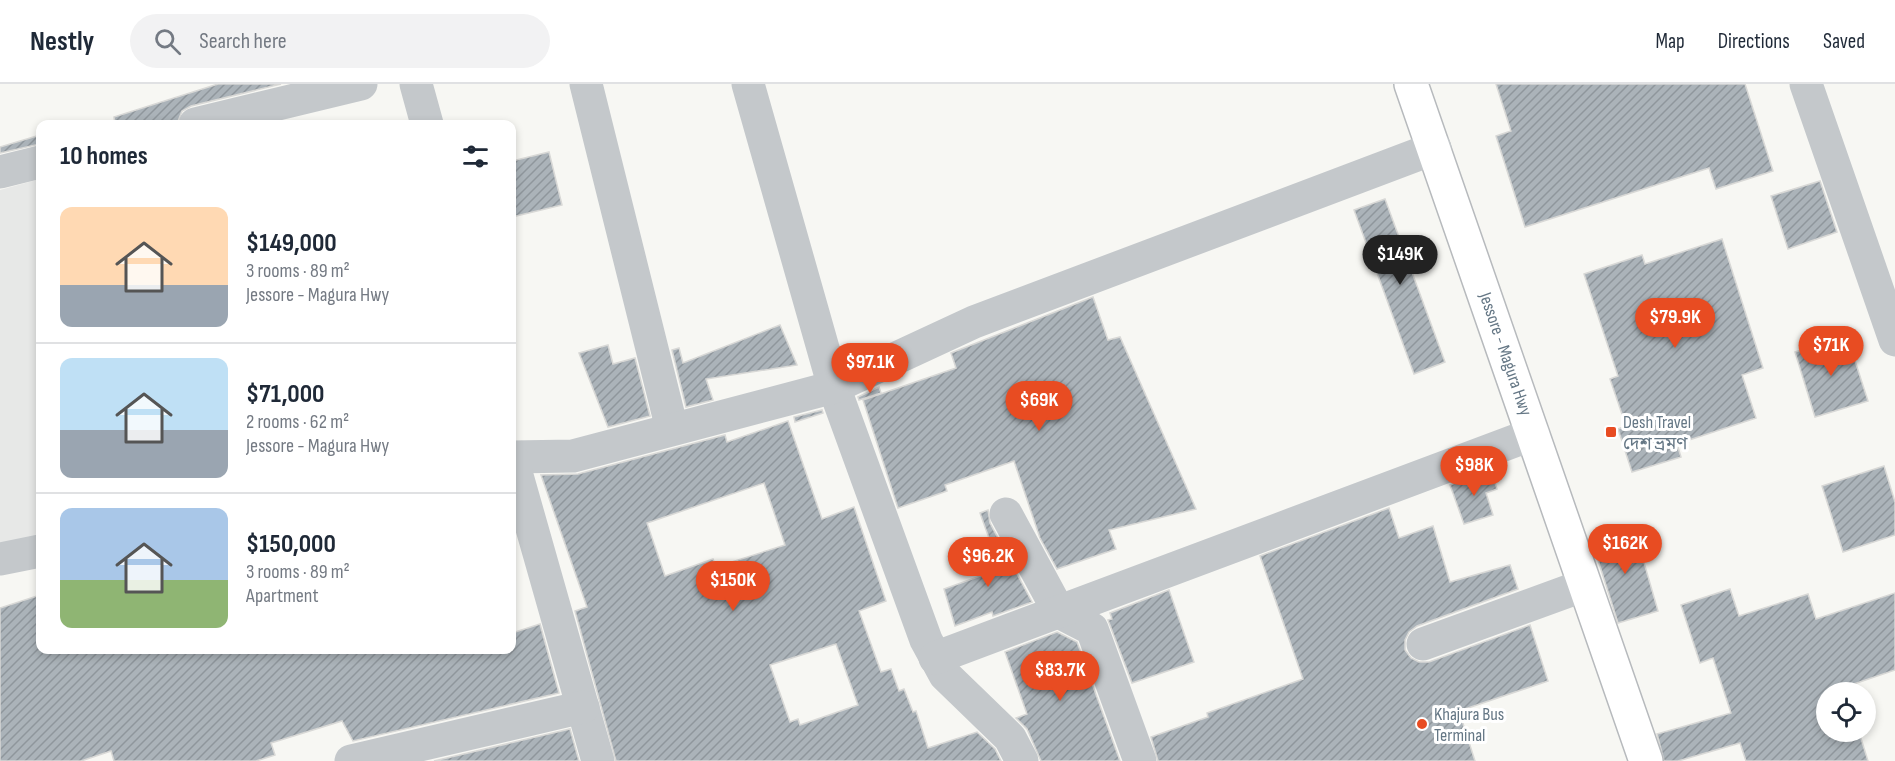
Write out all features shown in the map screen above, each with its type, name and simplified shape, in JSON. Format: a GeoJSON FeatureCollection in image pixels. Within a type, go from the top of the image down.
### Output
{"type":"FeatureCollection","features":[{"type":"Feature","properties":{"kind":"highway","name":"Jessore - Magura Hwy"},"geometry":{"type":"LineString","coordinates":[[1411,84],[1646,761]]}},
{"type":"Feature","properties":{"kind":"street"},"geometry":{"type":"LineString","coordinates":[[212,120],[361,84]]}},
{"type":"Feature","properties":{"kind":"street"},"geometry":{"type":"LineString","coordinates":[[416,84],[426,120]]}},
{"type":"Feature","properties":{"kind":"street"},"geometry":{"type":"LineString","coordinates":[[586,84],[672,429]]}},
{"type":"Feature","properties":{"kind":"street"},"geometry":{"type":"LineString","coordinates":[[748,84],[834,387],[926,640],[945,675],[1010,738],[1022,761]]}},
{"type":"Feature","properties":{"kind":"street"},"geometry":{"type":"LineString","coordinates":[[1806,84],[1895,340]]}},
{"type":"Feature","properties":{"kind":"street"},"geometry":{"type":"LineString","coordinates":[[516,457],[573,456],[834,387],[974,322],[1435,148]]}},
{"type":"Feature","properties":{"kind":"street"},"geometry":{"type":"LineString","coordinates":[[0,172],[36,163]]}},
{"type":"Feature","properties":{"kind":"street"},"geometry":{"type":"LineString","coordinates":[[935,658],[1533,434]]}},
{"type":"Feature","properties":{"kind":"street"},"geometry":{"type":"LineString","coordinates":[[516,471],[598,761]]}},
{"type":"Feature","properties":{"kind":"street"},"geometry":{"type":"LineString","coordinates":[[1006,514],[1059,612],[1092,629],[1140,761]]}},
{"type":"Feature","properties":{"kind":"street"},"geometry":{"type":"LineString","coordinates":[[0,559],[36,552]]}},
{"type":"Feature","properties":{"kind":"street"},"geometry":{"type":"LineString","coordinates":[[1423,645],[1585,585]]}},
{"type":"Feature","properties":{"kind":"street"},"geometry":{"type":"LineString","coordinates":[[351,761],[583,706]]}},
{"type":"Feature","properties":{"kind":"shaded area"},"geometry":{"type":"Polygon","coordinates":[[[36,180],[36,548],[0,555],[0,190],[36,180]]]}},
{"type":"Feature","properties":{"kind":"building"},"geometry":{"type":"Polygon","coordinates":[[[218,84],[281,84],[191,106],[182,111],[179,120],[114,120],[114,117],[218,84]]]}},
{"type":"Feature","properties":{"kind":"building"},"geometry":{"type":"Polygon","coordinates":[[[1496,84],[1745,84],[1773,171],[1716,189],[1709,168],[1525,227],[1496,136],[1511,131],[1496,84]]]}},
{"type":"Feature","properties":{"kind":"building"},"geometry":{"type":"Polygon","coordinates":[[[36,136],[36,145],[0,153],[0,147],[36,136]]]}},
{"type":"Feature","properties":{"kind":"building"},"geometry":{"type":"Polygon","coordinates":[[[549,152],[562,205],[516,216],[516,160],[549,152]]]}},
{"type":"Feature","properties":{"kind":"building"},"geometry":{"type":"Polygon","coordinates":[[[1820,181],[1837,232],[1788,249],[1771,196],[1820,181]]]}},
{"type":"Feature","properties":{"kind":"building"},"geometry":{"type":"Polygon","coordinates":[[[1385,199],[1445,362],[1414,374],[1354,210],[1385,199]]]}},
{"type":"Feature","properties":{"kind":"building"},"geometry":{"type":"Polygon","coordinates":[[[1722,239],[1763,368],[1742,375],[1756,418],[1677,444],[1681,457],[1632,472],[1618,429],[1626,426],[1610,379],[1618,376],[1584,274],[1642,255],[1645,264],[1722,239]]]}},
{"type":"Feature","properties":{"kind":"building"},"geometry":{"type":"Polygon","coordinates":[[[1093,297],[1108,340],[1120,337],[1196,509],[1109,530],[1116,549],[1057,569],[1040,538],[1014,461],[945,485],[947,491],[898,508],[863,400],[956,368],[951,353],[1093,297]]]}},
{"type":"Feature","properties":{"kind":"building"},"geometry":{"type":"Polygon","coordinates":[[[780,325],[797,365],[706,379],[713,400],[686,407],[672,350],[679,348],[683,363],[780,325]]]}},
{"type":"Feature","properties":{"kind":"building"},"geometry":{"type":"Polygon","coordinates":[[[1847,336],[1868,401],[1815,417],[1795,352],[1847,336]]]}},
{"type":"Feature","properties":{"kind":"building"},"geometry":{"type":"Polygon","coordinates":[[[608,345],[613,364],[635,358],[650,416],[608,427],[579,353],[608,345]]]}},
{"type":"Feature","properties":{"kind":"building"},"geometry":{"type":"Polygon","coordinates":[[[879,387],[881,393],[859,400],[858,397],[879,387]]]}},
{"type":"Feature","properties":{"kind":"building"},"geometry":{"type":"Polygon","coordinates":[[[822,410],[823,413],[795,422],[794,417],[822,410]]]}},
{"type":"Feature","properties":{"kind":"building"},"geometry":{"type":"Polygon","coordinates":[[[788,421],[822,519],[854,507],[886,601],[859,611],[881,672],[891,669],[899,691],[904,689],[913,712],[916,711],[928,748],[977,732],[995,749],[1001,761],[616,761],[575,611],[587,607],[541,475],[578,474],[725,435],[727,442],[788,421]],[[764,483],[647,523],[665,576],[713,559],[716,567],[785,545],[764,483]],[[836,644],[770,665],[790,722],[798,719],[800,725],[858,705],[836,644]]]}},
{"type":"Feature","properties":{"kind":"building"},"geometry":{"type":"Polygon","coordinates":[[[1884,466],[1895,502],[1895,535],[1843,552],[1822,486],[1884,466]]]}},
{"type":"Feature","properties":{"kind":"building"},"geometry":{"type":"Polygon","coordinates":[[[1491,470],[1497,489],[1486,493],[1493,515],[1464,524],[1450,485],[1491,470]]]}},
{"type":"Feature","properties":{"kind":"building"},"geometry":{"type":"Polygon","coordinates":[[[1389,508],[1399,538],[1433,526],[1450,582],[1510,565],[1518,589],[1417,626],[1409,632],[1405,640],[1405,650],[1411,658],[1419,662],[1429,662],[1530,625],[1548,681],[1459,711],[1475,761],[1158,761],[1151,737],[1208,717],[1207,713],[1303,679],[1260,556],[1389,508]]]}},
{"type":"Feature","properties":{"kind":"building"},"geometry":{"type":"Polygon","coordinates":[[[988,510],[990,523],[1032,602],[993,616],[992,612],[955,626],[944,589],[1000,569],[980,513],[988,510]]]}},
{"type":"Feature","properties":{"kind":"building"},"geometry":{"type":"Polygon","coordinates":[[[1634,528],[1658,611],[1618,623],[1592,541],[1634,528]]]}},
{"type":"Feature","properties":{"kind":"building"},"geometry":{"type":"Polygon","coordinates":[[[1730,589],[1739,616],[1808,594],[1816,619],[1895,593],[1895,670],[1860,682],[1816,682],[1816,742],[1862,742],[1868,761],[1746,761],[1740,743],[1678,761],[1664,761],[1657,734],[1731,713],[1713,658],[1700,663],[1681,605],[1730,589]]]}},
{"type":"Feature","properties":{"kind":"building"},"geometry":{"type":"Polygon","coordinates":[[[1169,590],[1194,662],[1132,683],[1108,620],[1112,619],[1110,613],[1169,590]]]}},
{"type":"Feature","properties":{"kind":"building"},"geometry":{"type":"Polygon","coordinates":[[[36,596],[36,654],[516,654],[516,632],[540,624],[559,693],[353,741],[342,721],[271,743],[275,755],[256,761],[114,761],[111,751],[81,761],[0,761],[0,608],[36,596]]]}},
{"type":"Feature","properties":{"kind":"building"},"geometry":{"type":"Polygon","coordinates":[[[1057,632],[1077,642],[1120,761],[1041,761],[1027,729],[1016,718],[1027,714],[1005,652],[1057,632]]]}},
{"type":"Feature","properties":{"kind":"building"},"geometry":{"type":"Polygon","coordinates":[[[570,729],[579,761],[434,761],[570,729]]]}},
{"type":"Feature","properties":{"kind":"place","name":"Desh Travel দেশ ভ্রমণ"},"geometry":{"type":"Point","coordinates":[1611,432]}},
{"type":"Feature","properties":{"kind":"place","name":"Khajura Bus Terminal"},"geometry":{"type":"Point","coordinates":[1422,724]}}]}
